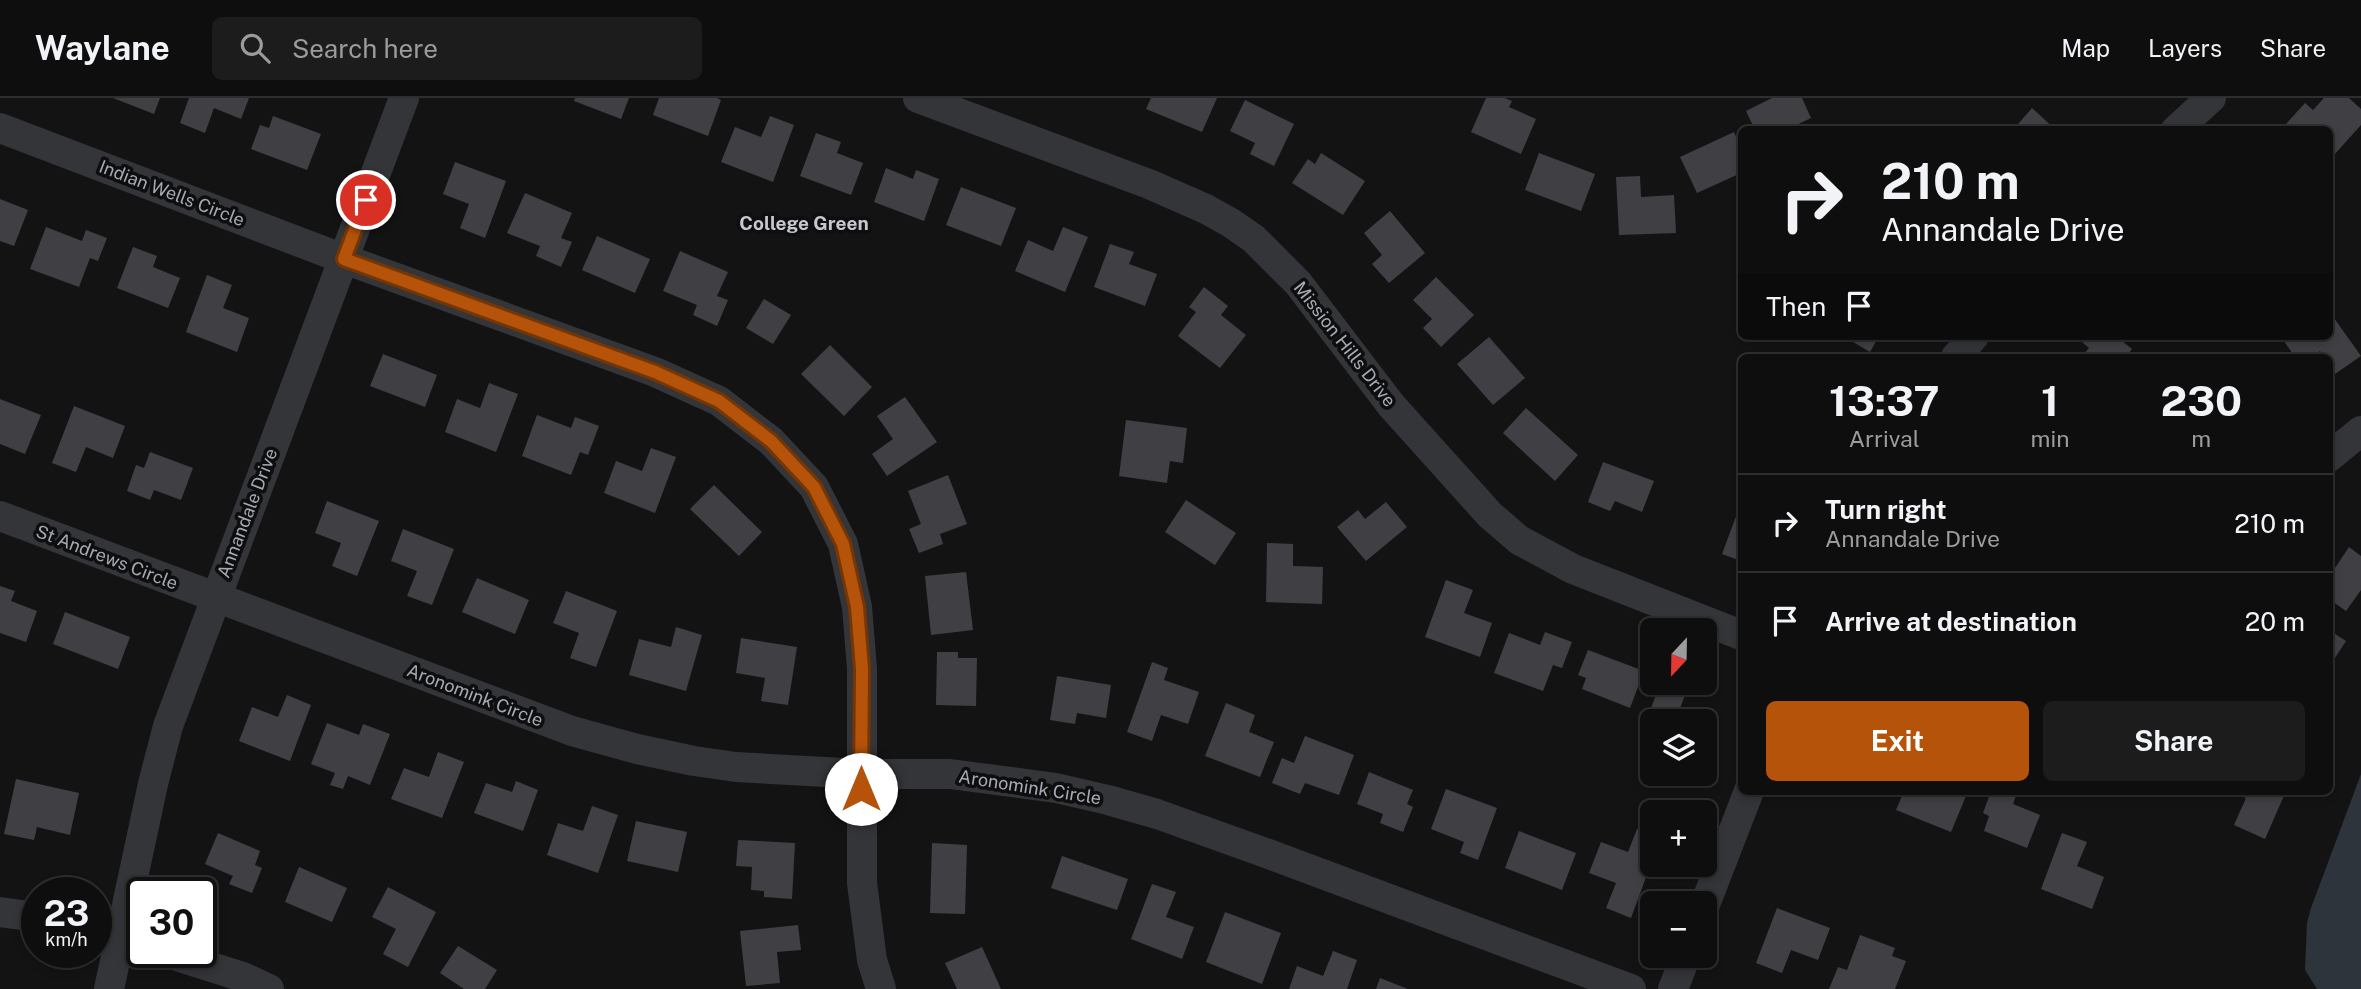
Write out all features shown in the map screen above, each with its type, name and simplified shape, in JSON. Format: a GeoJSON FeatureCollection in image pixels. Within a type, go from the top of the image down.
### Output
{"type":"FeatureCollection","features":[{"type":"Feature","properties":{"kind":"street","name":"Annandale Drive"},"geometry":{"type":"LineString","coordinates":[[109,989],[168,726],[404,98]]}},
{"type":"Feature","properties":{"kind":"street","name":"Mission Hills Drive"},"geometry":{"type":"LineString","coordinates":[[918,98],[1149,184],[1231,223],[1254,239],[1298,283],[1391,405],[1490,515],[1519,540],[1573,569],[1738,634]]}},
{"type":"Feature","properties":{"kind":"street"},"geometry":{"type":"LineString","coordinates":[[2180,126],[2211,98]]}},
{"type":"Feature","properties":{"kind":"street","name":"Indian Wells Circle"},"geometry":{"type":"LineString","coordinates":[[0,128],[344,259],[655,372],[719,401],[771,441],[814,487],[843,544],[857,607],[861,657],[862,883],[872,960],[881,989]]}},
{"type":"Feature","properties":{"kind":"street"},"geometry":{"type":"LineString","coordinates":[[1959,354],[1971,340]]}},
{"type":"Feature","properties":{"kind":"street"},"geometry":{"type":"LineString","coordinates":[[2333,454],[2361,431]]}},
{"type":"Feature","properties":{"kind":"street","name":"St Andrews Circle"},"geometry":{"type":"LineString","coordinates":[[0,516],[215,597]]}},
{"type":"Feature","properties":{"kind":"street","name":"Aronomink Circle"},"geometry":{"type":"LineString","coordinates":[[215,597],[572,731],[694,761],[736,767],[861,774],[950,774],[1056,788],[1108,800],[1157,814],[1263,852],[1630,989]]}},
{"type":"Feature","properties":{"kind":"street"},"geometry":{"type":"LineString","coordinates":[[1710,891],[1747,795]]}},
{"type":"Feature","properties":{"kind":"street"},"geometry":{"type":"LineString","coordinates":[[0,912],[21,915]]}},
{"type":"Feature","properties":{"kind":"street"},"geometry":{"type":"LineString","coordinates":[[215,968],[269,989]]}},
{"type":"Feature","properties":{"kind":"street"},"geometry":{"type":"LineString","coordinates":[[1673,989],[1681,968]]}},
{"type":"Feature","properties":{"kind":"shaded area"},"geometry":{"type":"Polygon","coordinates":[[[2361,774],[2361,989],[2317,989],[2305,970],[2307,923],[2361,774]]]}},
{"type":"Feature","properties":{"kind":"building"},"geometry":{"type":"Polygon","coordinates":[[[113,98],[160,98],[154,114],[113,98]]]}},
{"type":"Feature","properties":{"kind":"building"},"geometry":{"type":"Polygon","coordinates":[[[189,98],[249,98],[241,119],[214,108],[205,133],[180,123],[189,98]]]}},
{"type":"Feature","properties":{"kind":"building"},"geometry":{"type":"Polygon","coordinates":[[[575,98],[629,98],[621,119],[574,101],[575,98]]]}},
{"type":"Feature","properties":{"kind":"building"},"geometry":{"type":"Polygon","coordinates":[[[659,98],[721,100],[708,136],[653,115],[659,98]]]}},
{"type":"Feature","properties":{"kind":"building"},"geometry":{"type":"Polygon","coordinates":[[[1151,98],[1217,98],[1202,132],[1146,109],[1151,98]]]}},
{"type":"Feature","properties":{"kind":"building"},"geometry":{"type":"Polygon","coordinates":[[[1486,98],[1505,98],[1512,101],[1509,107],[1536,119],[1521,154],[1471,132],[1486,98]]]}},
{"type":"Feature","properties":{"kind":"building"},"geometry":{"type":"Polygon","coordinates":[[[1772,98],[1802,98],[1811,118],[1794,126],[1753,126],[1746,111],[1772,98]]]}},
{"type":"Feature","properties":{"kind":"building"},"geometry":{"type":"Polygon","coordinates":[[[2324,98],[2349,98],[2361,109],[2361,125],[2334,155],[2333,126],[2286,124],[2305,103],[2313,110],[2324,98]]]}},
{"type":"Feature","properties":{"kind":"building"},"geometry":{"type":"Polygon","coordinates":[[[1245,100],[1294,124],[1274,166],[1250,154],[1255,143],[1230,131],[1245,100]]]}},
{"type":"Feature","properties":{"kind":"building"},"geometry":{"type":"Polygon","coordinates":[[[2032,108],[2052,126],[2016,126],[2032,108]]]}},
{"type":"Feature","properties":{"kind":"building"},"geometry":{"type":"Polygon","coordinates":[[[273,116],[321,134],[307,170],[251,149],[260,125],[269,128],[273,116]]]}},
{"type":"Feature","properties":{"kind":"building"},"geometry":{"type":"Polygon","coordinates":[[[770,116],[794,125],[773,182],[721,162],[735,127],[761,137],[770,116]]]}},
{"type":"Feature","properties":{"kind":"building"},"geometry":{"type":"Polygon","coordinates":[[[1734,132],[1738,142],[1738,174],[1697,193],[1680,157],[1734,132]]]}},
{"type":"Feature","properties":{"kind":"building"},"geometry":{"type":"Polygon","coordinates":[[[816,133],[841,142],[837,153],[863,163],[851,195],[800,176],[816,133]]]}},
{"type":"Feature","properties":{"kind":"building"},"geometry":{"type":"Polygon","coordinates":[[[1321,153],[1365,181],[1343,215],[1292,183],[1308,159],[1315,164],[1321,153]]]}},
{"type":"Feature","properties":{"kind":"building"},"geometry":{"type":"Polygon","coordinates":[[[1539,153],[1595,174],[1581,211],[1525,190],[1539,153]]]}},
{"type":"Feature","properties":{"kind":"building"},"geometry":{"type":"Polygon","coordinates":[[[455,162],[506,181],[485,238],[460,228],[469,204],[443,194],[455,162]]]}},
{"type":"Feature","properties":{"kind":"building"},"geometry":{"type":"Polygon","coordinates":[[[886,168],[913,179],[916,170],[939,179],[924,221],[874,202],[886,168]]]}},
{"type":"Feature","properties":{"kind":"building"},"geometry":{"type":"Polygon","coordinates":[[[1640,176],[1641,197],[1674,195],[1676,233],[1619,235],[1616,177],[1640,176]]]}},
{"type":"Feature","properties":{"kind":"building"},"geometry":{"type":"Polygon","coordinates":[[[961,187],[1016,208],[1001,246],[946,225],[961,187]]]}},
{"type":"Feature","properties":{"kind":"building"},"geometry":{"type":"Polygon","coordinates":[[[525,193],[572,213],[561,238],[572,242],[561,267],[536,256],[540,246],[507,233],[525,193]]]}},
{"type":"Feature","properties":{"kind":"building"},"geometry":{"type":"Polygon","coordinates":[[[0,199],[28,210],[14,246],[0,241],[0,199]]]}},
{"type":"Feature","properties":{"kind":"building"},"geometry":{"type":"Polygon","coordinates":[[[1390,211],[1425,253],[1389,283],[1372,264],[1382,255],[1364,233],[1390,211]]]}},
{"type":"Feature","properties":{"kind":"building"},"geometry":{"type":"Polygon","coordinates":[[[46,227],[82,241],[86,230],[107,238],[98,261],[90,258],[79,287],[30,269],[46,227]]]}},
{"type":"Feature","properties":{"kind":"building"},"geometry":{"type":"Polygon","coordinates":[[[1063,227],[1088,237],[1065,292],[1015,271],[1028,240],[1053,251],[1063,227]]]}},
{"type":"Feature","properties":{"kind":"building"},"geometry":{"type":"Polygon","coordinates":[[[597,236],[650,259],[635,293],[582,270],[597,236]]]}},
{"type":"Feature","properties":{"kind":"building"},"geometry":{"type":"Polygon","coordinates":[[[1110,244],[1134,252],[1129,264],[1157,274],[1145,306],[1094,287],[1110,244]]]}},
{"type":"Feature","properties":{"kind":"building"},"geometry":{"type":"Polygon","coordinates":[[[133,247],[157,256],[153,267],[180,278],[168,308],[117,288],[133,247]]]}},
{"type":"Feature","properties":{"kind":"building"},"geometry":{"type":"Polygon","coordinates":[[[680,251],[728,272],[717,296],[728,300],[717,326],[693,315],[697,305],[663,291],[680,251]]]}},
{"type":"Feature","properties":{"kind":"building"},"geometry":{"type":"Polygon","coordinates":[[[207,275],[232,285],[223,308],[249,318],[237,352],[186,332],[207,275]]]}},
{"type":"Feature","properties":{"kind":"building"},"geometry":{"type":"Polygon","coordinates":[[[1436,277],[1474,315],[1441,347],[1423,328],[1432,319],[1413,300],[1436,277]]]}},
{"type":"Feature","properties":{"kind":"building"},"geometry":{"type":"Polygon","coordinates":[[[1204,287],[1228,306],[1221,315],[1246,335],[1220,368],[1178,336],[1196,312],[1189,307],[1204,287]]]}},
{"type":"Feature","properties":{"kind":"building"},"geometry":{"type":"Polygon","coordinates":[[[764,299],[791,315],[773,344],[746,328],[764,299]]]}},
{"type":"Feature","properties":{"kind":"building"},"geometry":{"type":"Polygon","coordinates":[[[2333,317],[2361,356],[2335,374],[2333,354],[2322,354],[2320,351],[2316,354],[2293,354],[2283,340],[2333,340],[2333,317]]]}},
{"type":"Feature","properties":{"kind":"building"},"geometry":{"type":"Polygon","coordinates":[[[1489,337],[1525,378],[1493,405],[1457,364],[1489,337]]]}},
{"type":"Feature","properties":{"kind":"building"},"geometry":{"type":"Polygon","coordinates":[[[1850,340],[1877,340],[1870,352],[1850,340]]]}},
{"type":"Feature","properties":{"kind":"building"},"geometry":{"type":"Polygon","coordinates":[[[2080,340],[2121,340],[2132,349],[2128,354],[2084,354],[2089,348],[2080,340]]]}},
{"type":"Feature","properties":{"kind":"building"},"geometry":{"type":"Polygon","coordinates":[[[830,345],[872,387],[844,416],[801,374],[830,345]]]}},
{"type":"Feature","properties":{"kind":"building"},"geometry":{"type":"Polygon","coordinates":[[[383,354],[437,375],[425,407],[370,386],[383,354]]]}},
{"type":"Feature","properties":{"kind":"building"},"geometry":{"type":"Polygon","coordinates":[[[489,383],[518,394],[496,452],[445,432],[457,399],[480,408],[489,383]]]}},
{"type":"Feature","properties":{"kind":"building"},"geometry":{"type":"Polygon","coordinates":[[[905,397],[937,442],[887,476],[872,454],[893,439],[877,416],[905,397]]]}},
{"type":"Feature","properties":{"kind":"building"},"geometry":{"type":"Polygon","coordinates":[[[0,399],[41,415],[25,454],[0,444],[0,399]]]}},
{"type":"Feature","properties":{"kind":"building"},"geometry":{"type":"Polygon","coordinates":[[[74,406],[125,426],[113,458],[86,447],[76,472],[52,463],[74,406]]]}},
{"type":"Feature","properties":{"kind":"building"},"geometry":{"type":"Polygon","coordinates":[[[1526,408],[1578,455],[1555,481],[1503,433],[1526,408]]]}},
{"type":"Feature","properties":{"kind":"building"},"geometry":{"type":"Polygon","coordinates":[[[537,415],[571,428],[575,417],[599,426],[588,455],[580,452],[571,475],[522,456],[537,415]]]}},
{"type":"Feature","properties":{"kind":"building"},"geometry":{"type":"Polygon","coordinates":[[[1126,420],[1187,428],[1183,463],[1170,461],[1167,483],[1119,476],[1126,420]]]}},
{"type":"Feature","properties":{"kind":"building"},"geometry":{"type":"Polygon","coordinates":[[[651,448],[676,457],[655,513],[604,493],[616,461],[642,471],[651,448]]]}},
{"type":"Feature","properties":{"kind":"building"},"geometry":{"type":"Polygon","coordinates":[[[150,452],[193,468],[181,500],[154,490],[150,500],[127,491],[136,465],[144,468],[150,452]]]}},
{"type":"Feature","properties":{"kind":"building"},"geometry":{"type":"Polygon","coordinates":[[[1603,462],[1654,481],[1642,512],[1615,501],[1610,511],[1588,502],[1603,462]]]}},
{"type":"Feature","properties":{"kind":"building"},"geometry":{"type":"Polygon","coordinates":[[[948,475],[967,524],[940,534],[943,544],[919,553],[909,529],[921,524],[908,491],[948,475]]]}},
{"type":"Feature","properties":{"kind":"building"},"geometry":{"type":"Polygon","coordinates":[[[714,485],[762,532],[739,556],[690,509],[714,485]]]}},
{"type":"Feature","properties":{"kind":"building"},"geometry":{"type":"Polygon","coordinates":[[[1186,500],[1236,533],[1215,565],[1165,532],[1186,500]]]}},
{"type":"Feature","properties":{"kind":"building"},"geometry":{"type":"Polygon","coordinates":[[[327,501],[379,521],[357,576],[332,566],[341,543],[315,533],[327,501]]]}},
{"type":"Feature","properties":{"kind":"building"},"geometry":{"type":"Polygon","coordinates":[[[1386,502],[1407,527],[1366,561],[1337,527],[1358,510],[1365,519],[1386,502]]]}},
{"type":"Feature","properties":{"kind":"building"},"geometry":{"type":"Polygon","coordinates":[[[1738,511],[1738,560],[1722,554],[1738,511]]]}},
{"type":"Feature","properties":{"kind":"building"},"geometry":{"type":"Polygon","coordinates":[[[403,529],[454,549],[432,605],[407,596],[417,571],[391,561],[403,529]]]}},
{"type":"Feature","properties":{"kind":"building"},"geometry":{"type":"Polygon","coordinates":[[[1267,543],[1293,544],[1293,566],[1323,567],[1322,604],[1266,602],[1267,543]]]}},
{"type":"Feature","properties":{"kind":"building"},"geometry":{"type":"Polygon","coordinates":[[[2349,547],[2361,556],[2361,590],[2346,611],[2333,602],[2333,571],[2349,547]]]}},
{"type":"Feature","properties":{"kind":"building"},"geometry":{"type":"Polygon","coordinates":[[[966,572],[973,630],[931,635],[925,576],[966,572]]]}},
{"type":"Feature","properties":{"kind":"building"},"geometry":{"type":"Polygon","coordinates":[[[477,578],[529,600],[515,634],[462,612],[477,578]]]}},
{"type":"Feature","properties":{"kind":"building"},"geometry":{"type":"Polygon","coordinates":[[[1446,580],[1473,590],[1464,613],[1492,623],[1480,657],[1425,637],[1446,580]]]}},
{"type":"Feature","properties":{"kind":"building"},"geometry":{"type":"Polygon","coordinates":[[[0,586],[15,591],[11,601],[37,611],[26,642],[0,633],[0,586]]]}},
{"type":"Feature","properties":{"kind":"building"},"geometry":{"type":"Polygon","coordinates":[[[566,591],[617,611],[596,667],[570,658],[579,633],[553,623],[566,591]]]}},
{"type":"Feature","properties":{"kind":"building"},"geometry":{"type":"Polygon","coordinates":[[[65,612],[130,637],[118,669],[53,644],[65,612]]]}},
{"type":"Feature","properties":{"kind":"building"},"geometry":{"type":"Polygon","coordinates":[[[676,627],[702,635],[686,691],[629,675],[639,639],[671,647],[676,627]]]}},
{"type":"Feature","properties":{"kind":"building"},"geometry":{"type":"Polygon","coordinates":[[[1545,632],[1572,642],[1562,668],[1553,665],[1543,691],[1494,673],[1509,633],[1540,645],[1545,632]]]}},
{"type":"Feature","properties":{"kind":"building"},"geometry":{"type":"Polygon","coordinates":[[[2333,633],[2346,641],[2333,661],[2333,633]]]}},
{"type":"Feature","properties":{"kind":"building"},"geometry":{"type":"Polygon","coordinates":[[[741,638],[797,647],[788,705],[761,701],[765,678],[736,673],[741,638]]]}},
{"type":"Feature","properties":{"kind":"building"},"geometry":{"type":"Polygon","coordinates":[[[1588,650],[1640,670],[1640,682],[1630,708],[1582,689],[1586,678],[1578,675],[1588,650]]]}},
{"type":"Feature","properties":{"kind":"building"},"geometry":{"type":"Polygon","coordinates":[[[937,652],[958,652],[958,658],[977,658],[976,706],[936,705],[937,652]]]}},
{"type":"Feature","properties":{"kind":"building"},"geometry":{"type":"Polygon","coordinates":[[[1152,662],[1168,668],[1164,680],[1199,692],[1188,724],[1161,715],[1152,741],[1127,732],[1152,662]]]}},
{"type":"Feature","properties":{"kind":"building"},"geometry":{"type":"Polygon","coordinates":[[[1057,676],[1111,685],[1106,718],[1077,713],[1075,724],[1050,720],[1057,676]]]}},
{"type":"Feature","properties":{"kind":"building"},"geometry":{"type":"Polygon","coordinates":[[[287,695],[311,705],[290,761],[239,741],[252,707],[278,717],[287,695]]]}},
{"type":"Feature","properties":{"kind":"building"},"geometry":{"type":"Polygon","coordinates":[[[1656,695],[1685,695],[1680,709],[1651,709],[1656,695]]]}},
{"type":"Feature","properties":{"kind":"building"},"geometry":{"type":"Polygon","coordinates":[[[1226,703],[1255,715],[1249,732],[1274,742],[1260,777],[1205,756],[1226,703]]]}},
{"type":"Feature","properties":{"kind":"building"},"geometry":{"type":"Polygon","coordinates":[[[327,723],[359,735],[363,724],[390,734],[370,785],[348,776],[343,789],[330,785],[335,773],[311,764],[327,723]]]}},
{"type":"Feature","properties":{"kind":"building"},"geometry":{"type":"Polygon","coordinates":[[[1305,736],[1354,755],[1339,795],[1305,783],[1300,794],[1272,783],[1282,758],[1294,763],[1305,736]]]}},
{"type":"Feature","properties":{"kind":"building"},"geometry":{"type":"Polygon","coordinates":[[[438,752],[464,762],[442,818],[391,799],[404,768],[429,777],[438,752]]]}},
{"type":"Feature","properties":{"kind":"building"},"geometry":{"type":"Polygon","coordinates":[[[1369,772],[1413,790],[1407,804],[1413,807],[1403,832],[1380,823],[1383,814],[1357,804],[1369,772]]]}},
{"type":"Feature","properties":{"kind":"building"},"geometry":{"type":"Polygon","coordinates":[[[16,779],[79,793],[70,835],[37,827],[34,840],[4,834],[16,779]]]}},
{"type":"Feature","properties":{"kind":"building"},"geometry":{"type":"Polygon","coordinates":[[[516,781],[538,790],[523,831],[474,813],[486,783],[512,792],[516,781]]]}},
{"type":"Feature","properties":{"kind":"building"},"geometry":{"type":"Polygon","coordinates":[[[1446,789],[1497,808],[1478,860],[1460,853],[1464,842],[1431,829],[1446,789]]]}},
{"type":"Feature","properties":{"kind":"building"},"geometry":{"type":"Polygon","coordinates":[[[1902,795],[1966,796],[1951,832],[1896,810],[1902,795]]]}},
{"type":"Feature","properties":{"kind":"building"},"geometry":{"type":"Polygon","coordinates":[[[1990,795],[2014,795],[2016,796],[2013,804],[2040,815],[2027,848],[1984,831],[1989,816],[1983,813],[1990,795]]]}},
{"type":"Feature","properties":{"kind":"building"},"geometry":{"type":"Polygon","coordinates":[[[2239,795],[2284,795],[2265,839],[2234,825],[2246,798],[2239,795]]]}},
{"type":"Feature","properties":{"kind":"building"},"geometry":{"type":"Polygon","coordinates":[[[592,806],[618,815],[598,873],[547,855],[558,823],[583,831],[592,806]]]}},
{"type":"Feature","properties":{"kind":"building"},"geometry":{"type":"Polygon","coordinates":[[[636,821],[687,832],[678,872],[627,861],[636,821]]]}},
{"type":"Feature","properties":{"kind":"building"},"geometry":{"type":"Polygon","coordinates":[[[1637,829],[1640,830],[1640,877],[1646,877],[1631,918],[1606,908],[1616,883],[1589,873],[1601,842],[1628,852],[1637,829]]]}},
{"type":"Feature","properties":{"kind":"building"},"geometry":{"type":"Polygon","coordinates":[[[1519,831],[1576,853],[1562,890],[1505,868],[1519,831]]]}},
{"type":"Feature","properties":{"kind":"building"},"geometry":{"type":"Polygon","coordinates":[[[218,833],[260,851],[255,865],[262,868],[252,893],[229,884],[233,876],[205,864],[218,833]]]}},
{"type":"Feature","properties":{"kind":"building"},"geometry":{"type":"Polygon","coordinates":[[[2062,833],[2087,842],[2077,866],[2104,877],[2092,909],[2041,889],[2062,833]]]}},
{"type":"Feature","properties":{"kind":"building"},"geometry":{"type":"Polygon","coordinates":[[[738,840],[795,843],[792,899],[764,897],[764,891],[751,890],[752,867],[736,866],[738,840]]]}},
{"type":"Feature","properties":{"kind":"building"},"geometry":{"type":"Polygon","coordinates":[[[932,843],[967,845],[965,914],[930,913],[932,843]]]}},
{"type":"Feature","properties":{"kind":"building"},"geometry":{"type":"Polygon","coordinates":[[[1062,856],[1128,879],[1117,910],[1051,888],[1062,856]]]}},
{"type":"Feature","properties":{"kind":"building"},"geometry":{"type":"Polygon","coordinates":[[[299,867],[347,888],[332,922],[285,902],[299,867]]]}},
{"type":"Feature","properties":{"kind":"building"},"geometry":{"type":"Polygon","coordinates":[[[1152,884],[1176,892],[1166,917],[1194,927],[1182,959],[1131,939],[1152,884]]]}},
{"type":"Feature","properties":{"kind":"building"},"geometry":{"type":"Polygon","coordinates":[[[388,887],[436,912],[408,967],[383,954],[396,929],[372,917],[388,887]]]}},
{"type":"Feature","properties":{"kind":"building"},"geometry":{"type":"Polygon","coordinates":[[[1777,908],[1830,928],[1818,960],[1791,950],[1782,973],[1756,963],[1777,908]]]}},
{"type":"Feature","properties":{"kind":"building"},"geometry":{"type":"Polygon","coordinates":[[[1225,912],[1281,933],[1262,984],[1206,962],[1225,912]]]}},
{"type":"Feature","properties":{"kind":"building"},"geometry":{"type":"Polygon","coordinates":[[[798,925],[801,950],[777,952],[780,983],[746,986],[740,931],[798,925]]]}},
{"type":"Feature","properties":{"kind":"building"},"geometry":{"type":"Polygon","coordinates":[[[1860,935],[1895,948],[1892,956],[1906,961],[1895,989],[1829,989],[1838,967],[1847,970],[1860,935]]]}},
{"type":"Feature","properties":{"kind":"building"},"geometry":{"type":"Polygon","coordinates":[[[458,946],[497,970],[485,989],[464,989],[440,973],[458,946]]]}},
{"type":"Feature","properties":{"kind":"building"},"geometry":{"type":"Polygon","coordinates":[[[982,947],[1001,989],[957,989],[945,963],[982,947]]]}},
{"type":"Feature","properties":{"kind":"building"},"geometry":{"type":"Polygon","coordinates":[[[1333,951],[1357,960],[1347,989],[1289,989],[1297,966],[1323,976],[1333,951]]]}},
{"type":"Feature","properties":{"kind":"building"},"geometry":{"type":"Polygon","coordinates":[[[1380,978],[1408,989],[1376,989],[1380,978]]]}},
{"type":"Feature","properties":{"kind":"district","name":"College Green"},"geometry":{"type":"Point","coordinates":[804,223]}},
{"type":"Feature","properties":{"kind":"route"},"geometry":{"type":"LineString","coordinates":[[366,200],[344,259],[655,372],[719,401],[771,441],[814,487],[843,544],[857,607],[862,669],[861,789]]}}]}
